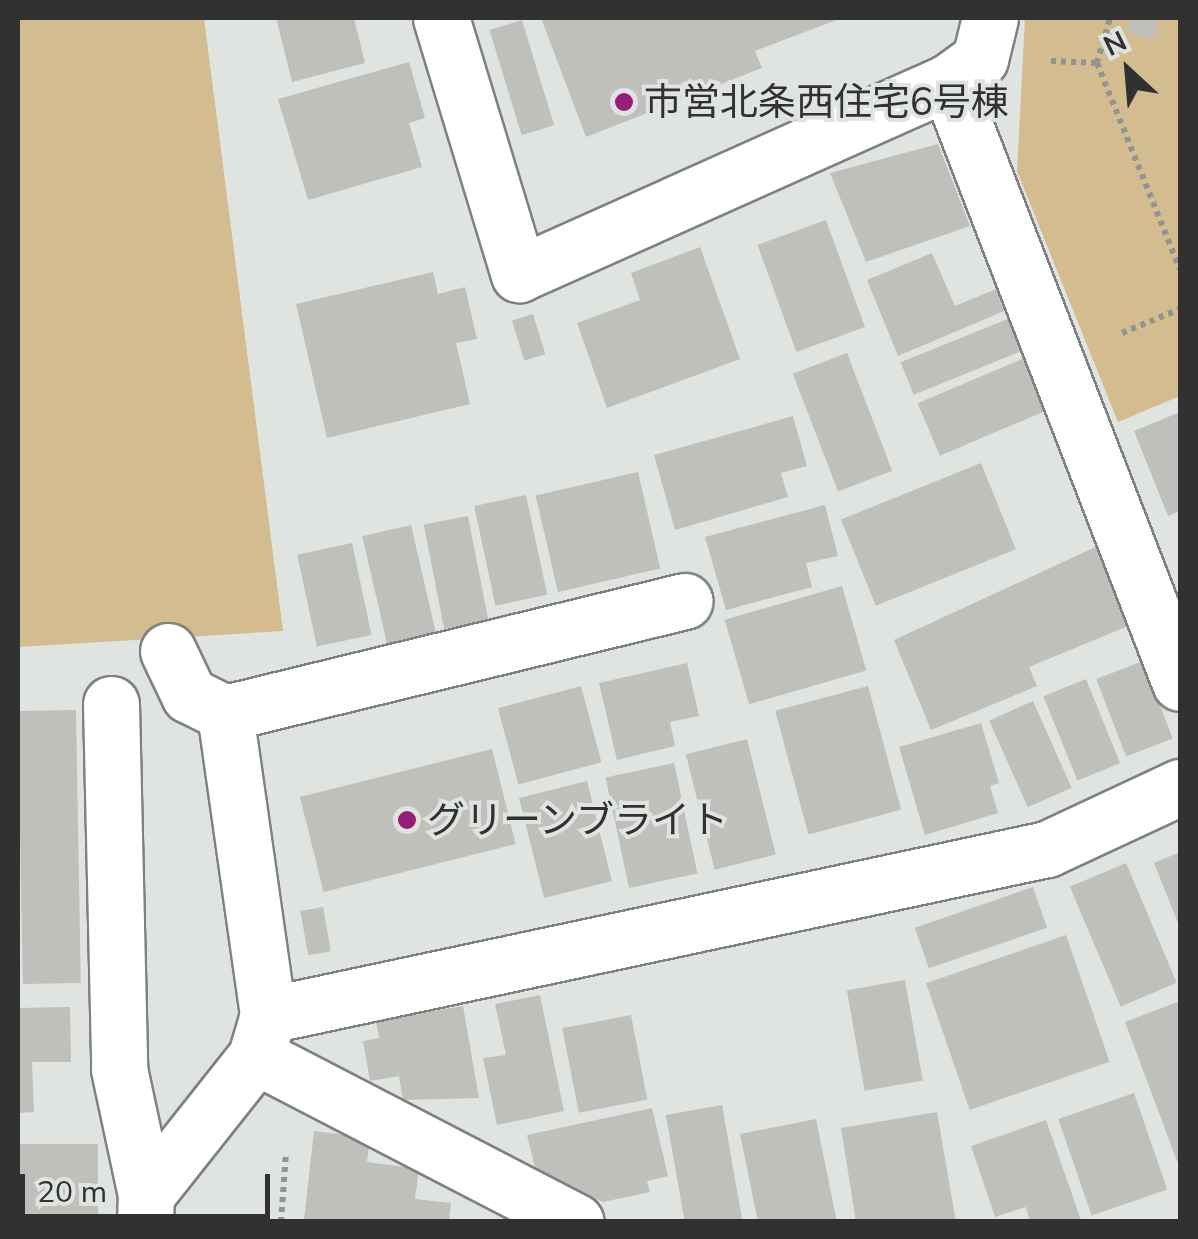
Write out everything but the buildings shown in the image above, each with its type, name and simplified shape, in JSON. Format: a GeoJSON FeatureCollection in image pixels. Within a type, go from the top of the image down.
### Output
{"type":"FeatureCollection","features":[{"type":"Feature","properties":{"kind":"street"},"geometry":{"type":"LineString","coordinates":[[441,18],[519,274],[948,82],[980,58],[990,18]]}},
{"type":"Feature","properties":{"kind":"street"},"geometry":{"type":"LineString","coordinates":[[948,82],[1180,683]]}},
{"type":"Feature","properties":{"kind":"street"},"geometry":{"type":"LineString","coordinates":[[168,652],[190,695],[225,713],[684,601]]}},
{"type":"Feature","properties":{"kind":"street"},"geometry":{"type":"LineString","coordinates":[[111,704],[119,1069],[146,1208]]}},
{"type":"Feature","properties":{"kind":"street"},"geometry":{"type":"LineString","coordinates":[[146,1208],[262,1036],[225,713]]}},
{"type":"Feature","properties":{"kind":"street"},"geometry":{"type":"LineString","coordinates":[[262,1036],[1047,849],[1180,787]]}},
{"type":"Feature","properties":{"kind":"street"},"geometry":{"type":"LineString","coordinates":[[262,1036],[497,1201],[576,1222]]}},
{"type":"Feature","properties":{"kind":"path"},"geometry":{"type":"LineString","coordinates":[[1096,63],[1180,269]]}},
{"type":"Feature","properties":{"kind":"shaded area"},"geometry":{"type":"Polygon","coordinates":[[[18,18],[204,18],[283,631],[18,647],[18,18]]]}},
{"type":"Feature","properties":{"kind":"shaded area"},"geometry":{"type":"Polygon","coordinates":[[[1025,18],[1180,18],[1180,396],[1118,422],[1017,171],[1025,18]]]}},
{"type":"Feature","properties":{"kind":"place","name":"市営北条西住宅6号棟"},"geometry":{"type":"Point","coordinates":[624,102]}},
{"type":"Feature","properties":{"kind":"place","name":"グリーンブライト"},"geometry":{"type":"Point","coordinates":[407,820]}}]}
